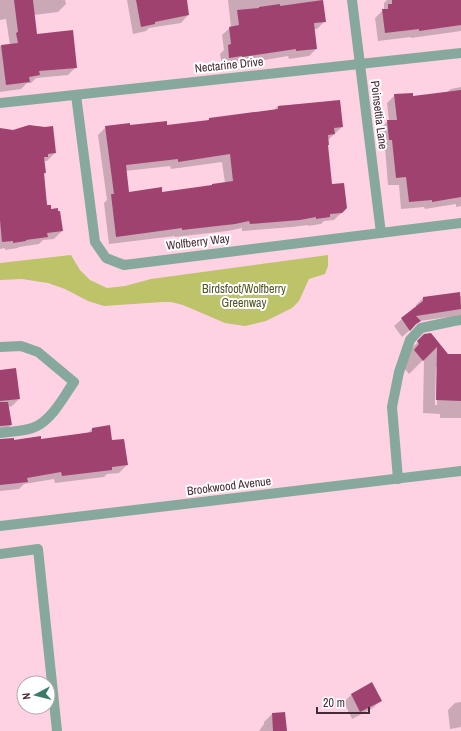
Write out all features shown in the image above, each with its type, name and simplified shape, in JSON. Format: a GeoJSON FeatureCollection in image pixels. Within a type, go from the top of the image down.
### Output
{"type":"FeatureCollection","features":[{"type":"Feature","properties":{"kind":"street","name":"Poinsettia Lane"},"geometry":{"type":"LineString","coordinates":[[352,0],[381,233]]}},
{"type":"Feature","properties":{"kind":"street","name":"Nectarine Drive"},"geometry":{"type":"LineString","coordinates":[[0,103],[461,53]]}},
{"type":"Feature","properties":{"kind":"street","name":"Wolfberry Way"},"geometry":{"type":"LineString","coordinates":[[76,95],[95,242],[106,258],[124,265],[461,223]]}},
{"type":"Feature","properties":{"kind":"street"},"geometry":{"type":"LineString","coordinates":[[398,479],[392,407],[400,372],[410,340],[421,328],[461,320]]}},
{"type":"Feature","properties":{"kind":"street"},"geometry":{"type":"LineString","coordinates":[[0,347],[21,346],[38,352],[74,382],[50,416],[38,426],[25,430],[0,433]]}},
{"type":"Feature","properties":{"kind":"street","name":"Brookwood Avenue"},"geometry":{"type":"LineString","coordinates":[[0,526],[461,471]]}},
{"type":"Feature","properties":{"kind":"street"},"geometry":{"type":"LineString","coordinates":[[0,554],[38,549],[57,731]]}},
{"type":"Feature","properties":{"kind":"green space","name":"Birdsfoot/Wolfberry Greenway"},"geometry":{"type":"Polygon","coordinates":[[[71,255],[80,270],[90,280],[107,288],[125,286],[151,279],[328,255],[328,266],[325,274],[309,279],[299,301],[292,308],[266,321],[245,326],[225,323],[183,305],[171,302],[104,306],[88,301],[65,289],[48,283],[22,279],[0,280],[0,263],[71,255]]]}},
{"type":"Feature","properties":{"kind":"building"},"geometry":{"type":"Polygon","coordinates":[[[14,0],[33,0],[37,34],[73,30],[77,68],[39,71],[40,75],[29,77],[30,82],[6,85],[1,45],[18,43],[14,0]]]}},
{"type":"Feature","properties":{"kind":"building"},"geometry":{"type":"Polygon","coordinates":[[[136,0],[187,0],[189,15],[155,22],[155,24],[141,27],[136,0]]]}},
{"type":"Feature","properties":{"kind":"building"},"geometry":{"type":"Polygon","coordinates":[[[323,0],[326,22],[314,23],[317,49],[296,51],[296,49],[229,58],[228,45],[231,44],[229,27],[239,25],[237,10],[323,0]]]}},
{"type":"Feature","properties":{"kind":"building"},"geometry":{"type":"Polygon","coordinates":[[[392,0],[461,0],[461,25],[419,31],[419,29],[385,33],[382,9],[388,9],[388,4],[392,4],[392,0]]]}},
{"type":"Feature","properties":{"kind":"building"},"geometry":{"type":"Polygon","coordinates":[[[461,90],[461,197],[432,202],[432,200],[409,202],[406,177],[396,178],[392,140],[389,140],[387,120],[397,120],[394,94],[413,93],[413,96],[461,90]]]}},
{"type":"Feature","properties":{"kind":"building"},"geometry":{"type":"Polygon","coordinates":[[[340,100],[343,127],[334,128],[335,134],[328,135],[328,145],[332,184],[344,183],[347,208],[342,213],[330,214],[330,217],[316,219],[316,217],[300,220],[250,224],[249,221],[235,224],[182,230],[182,228],[116,237],[111,194],[114,194],[105,126],[167,121],[167,125],[278,109],[278,106],[340,100]],[[230,154],[178,162],[178,159],[126,165],[129,192],[162,187],[162,192],[233,181],[230,154]]]}},
{"type":"Feature","properties":{"kind":"building"},"geometry":{"type":"Polygon","coordinates":[[[29,125],[45,127],[53,126],[56,153],[48,154],[48,157],[44,157],[47,205],[51,205],[51,209],[58,208],[58,211],[60,211],[63,231],[47,233],[48,237],[26,241],[13,243],[13,241],[2,242],[0,220],[0,128],[13,130],[29,125]]]}},
{"type":"Feature","properties":{"kind":"building"},"geometry":{"type":"Polygon","coordinates":[[[460,292],[461,309],[416,316],[421,321],[410,331],[401,318],[423,301],[423,297],[460,292]]]}},
{"type":"Feature","properties":{"kind":"building"},"geometry":{"type":"Polygon","coordinates":[[[431,333],[448,354],[461,354],[461,401],[436,400],[437,347],[423,361],[414,350],[419,344],[417,341],[424,334],[431,333]]]}},
{"type":"Feature","properties":{"kind":"building"},"geometry":{"type":"Polygon","coordinates":[[[16,368],[20,399],[0,401],[0,370],[16,368]]]}},
{"type":"Feature","properties":{"kind":"building"},"geometry":{"type":"Polygon","coordinates":[[[0,402],[8,402],[12,425],[0,426],[0,402]]]}},
{"type":"Feature","properties":{"kind":"building"},"geometry":{"type":"Polygon","coordinates":[[[110,425],[112,440],[124,439],[128,465],[112,467],[112,470],[62,476],[61,472],[27,478],[28,482],[0,485],[0,439],[14,438],[14,440],[41,436],[41,439],[92,432],[92,428],[110,425]]]}},
{"type":"Feature","properties":{"kind":"building"},"geometry":{"type":"Polygon","coordinates":[[[372,682],[382,701],[360,712],[351,694],[372,682]]]}},
{"type":"Feature","properties":{"kind":"building"},"geometry":{"type":"Polygon","coordinates":[[[285,712],[287,731],[273,731],[272,713],[285,712]]]}}]}
